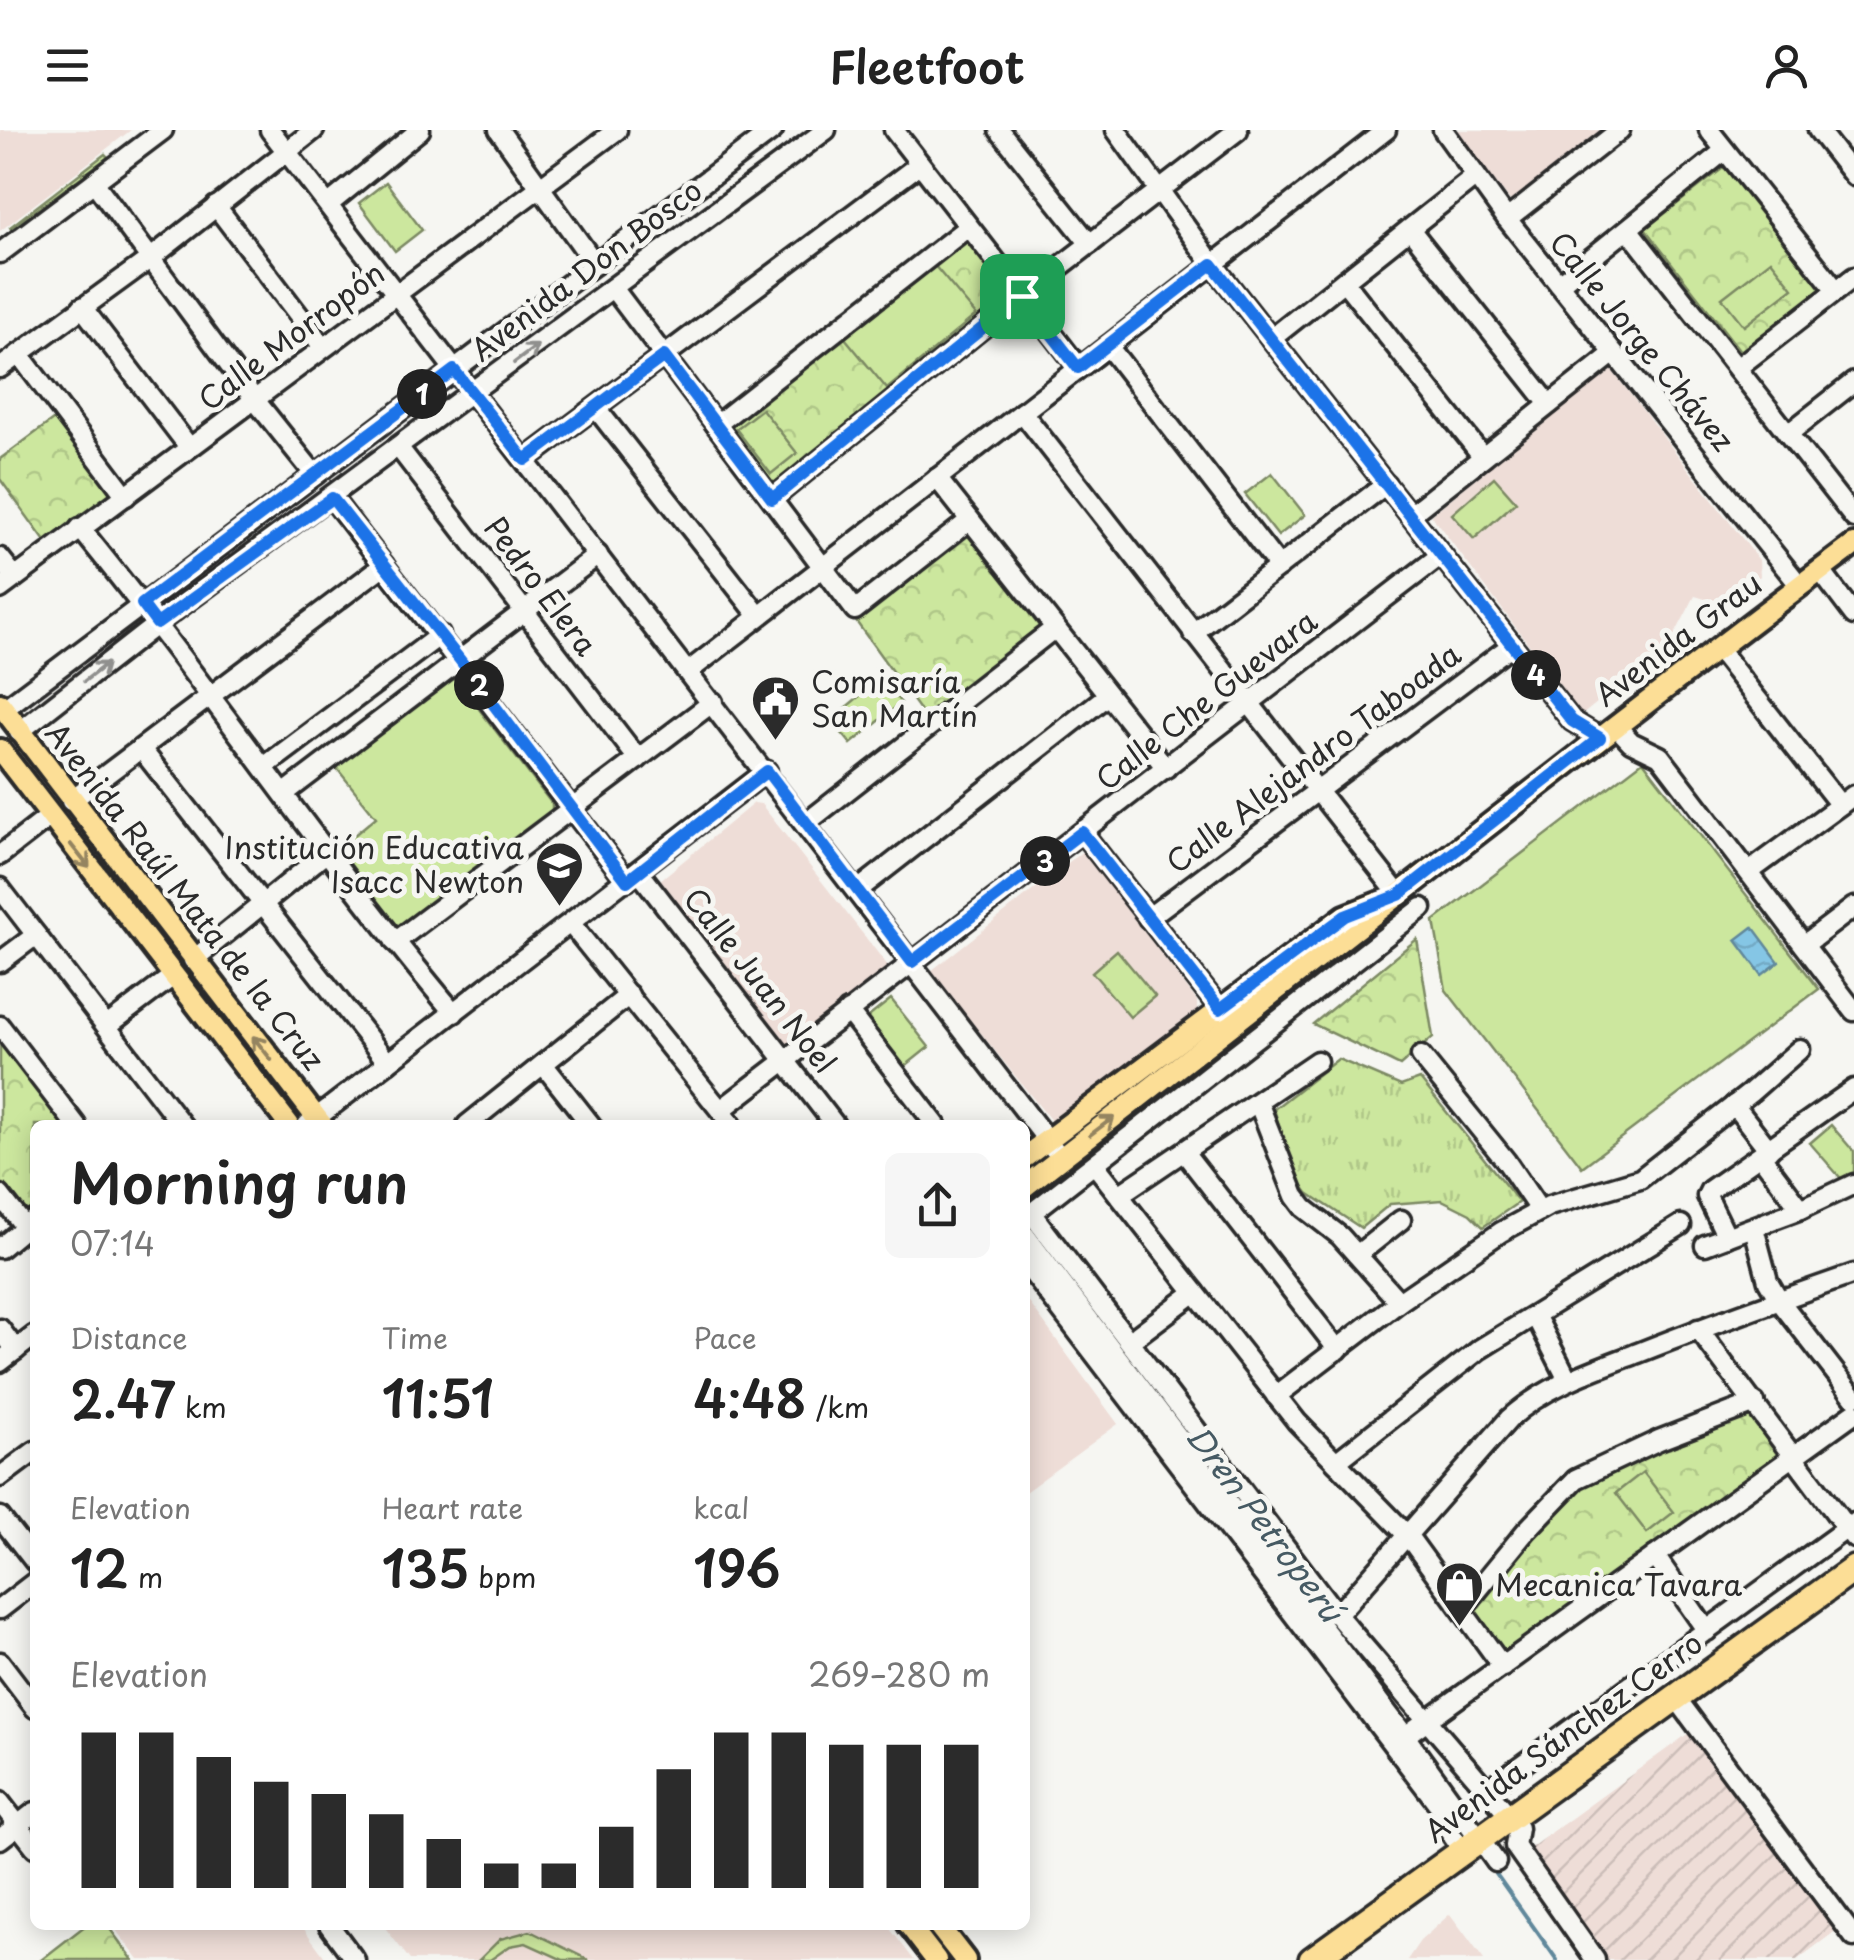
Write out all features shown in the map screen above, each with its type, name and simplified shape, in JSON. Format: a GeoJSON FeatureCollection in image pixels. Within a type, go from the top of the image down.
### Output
{"type":"FeatureCollection","features":[{"type":"Feature","properties":{"kind":"highway","name":"Avenida Sánchez Cerro"},"geometry":{"type":"LineString","coordinates":[[1312,1960],[1480,1848],[1511,1818],[1854,1569]]}},
{"type":"Feature","properties":{"kind":"main road","name":"Avenida Grau"},"geometry":{"type":"LineString","coordinates":[[1030,1182],[1854,545]]}},
{"type":"Feature","properties":{"kind":"main road","name":"Avenida Raúl Mata de la Cruz"},"geometry":{"type":"LineString","coordinates":[[1,709],[313,1120]]}},
{"type":"Feature","properties":{"kind":"main road","name":"Avenida Don Bosco"},"geometry":{"type":"LineString","coordinates":[[0,749],[20,732]]}},
{"type":"Feature","properties":{"kind":"main road","name":"Avenida Raúl Mata de la Cruz"},"geometry":{"type":"LineString","coordinates":[[0,749],[285,1120]]}},
{"type":"Feature","properties":{"kind":"main road","name":"Avenida Grau"},"geometry":{"type":"LineString","coordinates":[[1030,1153],[1345,916],[1399,895]]}},
{"type":"Feature","properties":{"kind":"main road"},"geometry":{"type":"LineString","coordinates":[[912,1930],[936,1960]]}},
{"type":"Feature","properties":{"kind":"main road"},"geometry":{"type":"LineString","coordinates":[[942,1930],[965,1960]]}},
{"type":"Feature","properties":{"kind":"street"},"geometry":{"type":"LineString","coordinates":[[0,253],[163,130]]}},
{"type":"Feature","properties":{"kind":"street"},"geometry":{"type":"LineString","coordinates":[[270,130],[1062,1158]]}},
{"type":"Feature","properties":{"kind":"street"},"geometry":{"type":"LineString","coordinates":[[0,368],[151,258],[314,130]]}},
{"type":"Feature","properties":{"kind":"street"},"geometry":{"type":"LineString","coordinates":[[328,204],[420,130]]}},
{"type":"Feature","properties":{"kind":"street"},"geometry":{"type":"LineString","coordinates":[[499,130],[595,264]]}},
{"type":"Feature","properties":{"kind":"street","name":"Calle Morropón"},"geometry":{"type":"LineString","coordinates":[[7,583],[616,130]]}},
{"type":"Feature","properties":{"kind":"street","name":"Avenida Don Bosco"},"geometry":{"type":"LineString","coordinates":[[1,709],[772,130]]}},
{"type":"Feature","properties":{"kind":"street","name":"Avenida Don Bosco"},"geometry":{"type":"LineString","coordinates":[[20,732],[157,624],[826,130]]}},
{"type":"Feature","properties":{"kind":"street"},"geometry":{"type":"LineString","coordinates":[[894,130],[1078,368]]}},
{"type":"Feature","properties":{"kind":"street"},"geometry":{"type":"LineString","coordinates":[[999,130],[1090,244]]}},
{"type":"Feature","properties":{"kind":"street"},"geometry":{"type":"LineString","coordinates":[[1116,130],[1212,264],[1572,721],[1608,732],[1660,756],[1854,1011]]}},
{"type":"Feature","properties":{"kind":"street","name":"Calle Jorge Chávez"},"geometry":{"type":"LineString","coordinates":[[1443,130],[1507,219],[1800,586]]}},
{"type":"Feature","properties":{"kind":"street"},"geometry":{"type":"LineString","coordinates":[[1507,219],[1620,130]]}},
{"type":"Feature","properties":{"kind":"street"},"geometry":{"type":"LineString","coordinates":[[1708,130],[1836,290]]}},
{"type":"Feature","properties":{"kind":"street"},"geometry":{"type":"LineString","coordinates":[[1818,130],[1854,176]]}},
{"type":"Feature","properties":{"kind":"street"},"geometry":{"type":"LineString","coordinates":[[772,499],[1233,131]]}},
{"type":"Feature","properties":{"kind":"street"},"geometry":{"type":"LineString","coordinates":[[688,671],[1377,133]]}},
{"type":"Feature","properties":{"kind":"street"},"geometry":{"type":"LineString","coordinates":[[1559,284],[1724,150]]}},
{"type":"Feature","properties":{"kind":"street"},"geometry":{"type":"LineString","coordinates":[[525,460],[920,164]]}},
{"type":"Feature","properties":{"kind":"street"},"geometry":{"type":"LineString","coordinates":[[1271,339],[1476,176]]}},
{"type":"Feature","properties":{"kind":"street"},"geometry":{"type":"LineString","coordinates":[[94,182],[254,400],[315,475]]}},
{"type":"Feature","properties":{"kind":"street"},"geometry":{"type":"LineString","coordinates":[[216,206],[323,347]]}},
{"type":"Feature","properties":{"kind":"street"},"geometry":{"type":"LineString","coordinates":[[716,425],[968,226]]}},
{"type":"Feature","properties":{"kind":"street"},"geometry":{"type":"LineString","coordinates":[[1410,229],[1549,404]]}},
{"type":"Feature","properties":{"kind":"street"},"geometry":{"type":"LineString","coordinates":[[1628,229],[1854,518]]}},
{"type":"Feature","properties":{"kind":"street"},"geometry":{"type":"LineString","coordinates":[[1736,368],[1854,277]]}},
{"type":"Feature","properties":{"kind":"street"},"geometry":{"type":"LineString","coordinates":[[1344,281],[1483,457]]}},
{"type":"Feature","properties":{"kind":"street"},"geometry":{"type":"LineString","coordinates":[[613,288],[855,610],[970,520]]}},
{"type":"Feature","properties":{"kind":"street"},"geometry":{"type":"LineString","coordinates":[[82,307],[189,448]]}},
{"type":"Feature","properties":{"kind":"street"},"geometry":{"type":"LineString","coordinates":[[1108,346],[1279,566]]}},
{"type":"Feature","properties":{"kind":"street"},"geometry":{"type":"LineString","coordinates":[[1410,515],[1614,352]]}},
{"type":"Feature","properties":{"kind":"street"},"geometry":{"type":"LineString","coordinates":[[19,354],[126,496]]}},
{"type":"Feature","properties":{"kind":"street"},"geometry":{"type":"LineString","coordinates":[[1788,434],[1854,382]]}},
{"type":"Feature","properties":{"kind":"street"},"geometry":{"type":"LineString","coordinates":[[596,408],[759,616]]}},
{"type":"Feature","properties":{"kind":"street"},"geometry":{"type":"LineString","coordinates":[[1022,412],[1399,895]]}},
{"type":"Feature","properties":{"kind":"street","name":"Pedro Elera"},"geometry":{"type":"LineString","coordinates":[[400,448],[638,759]]}},
{"type":"Feature","properties":{"kind":"street"},"geometry":{"type":"LineString","coordinates":[[937,478],[1166,768]]}},
{"type":"Feature","properties":{"kind":"street"},"geometry":{"type":"LineString","coordinates":[[1193,633],[1386,484]]}},
{"type":"Feature","properties":{"kind":"street","name":"Calle Juan Noel"},"geometry":{"type":"LineString","coordinates":[[332,498],[572,807],[786,1060],[831,1120]]}},
{"type":"Feature","properties":{"kind":"street"},"geometry":{"type":"LineString","coordinates":[[80,528],[142,604],[395,942],[454,1013]]}},
{"type":"Feature","properties":{"kind":"street","name":"Calle Che Guevara"},"geometry":{"type":"LineString","coordinates":[[727,1118],[786,1060],[1441,555]]}},
{"type":"Feature","properties":{"kind":"street"},"geometry":{"type":"LineString","coordinates":[[284,793],[598,556]]}},
{"type":"Feature","properties":{"kind":"street"},"geometry":{"type":"LineString","coordinates":[[0,558],[7,583]]}},
{"type":"Feature","properties":{"kind":"street"},"geometry":{"type":"LineString","coordinates":[[71,800],[384,565]]}},
{"type":"Feature","properties":{"kind":"street"},"geometry":{"type":"LineString","coordinates":[[1820,570],[1854,615]]}},
{"type":"Feature","properties":{"kind":"street"},"geometry":{"type":"LineString","coordinates":[[806,823],[1055,628]]}},
{"type":"Feature","properties":{"kind":"street"},"geometry":{"type":"LineString","coordinates":[[264,767],[440,635]]}},
{"type":"Feature","properties":{"kind":"street","name":"Calle Alejandro Taboada"},"geometry":{"type":"LineString","coordinates":[[1148,918],[1512,645]]}},
{"type":"Feature","properties":{"kind":"street"},"geometry":{"type":"LineString","coordinates":[[1718,648],[1847,800],[1749,872]]}},
{"type":"Feature","properties":{"kind":"street"},"geometry":{"type":"LineString","coordinates":[[858,890],[1108,694]]}},
{"type":"Feature","properties":{"kind":"street"},"geometry":{"type":"LineString","coordinates":[[395,942],[713,702]]}},
{"type":"Feature","properties":{"kind":"street"},"geometry":{"type":"LineString","coordinates":[[142,750],[388,1063]]}},
{"type":"Feature","properties":{"kind":"street"},"geometry":{"type":"LineString","coordinates":[[319,1120],[767,771]]}},
{"type":"Feature","properties":{"kind":"street"},"geometry":{"type":"LineString","coordinates":[[0,855],[50,817]]}},
{"type":"Feature","properties":{"kind":"street"},"geometry":{"type":"LineString","coordinates":[[1082,832],[1233,1026]]}},
{"type":"Feature","properties":{"kind":"street"},"geometry":{"type":"LineString","coordinates":[[194,960],[328,852]]}},
{"type":"Feature","properties":{"kind":"street"},"geometry":{"type":"LineString","coordinates":[[0,888],[177,1119]]}},
{"type":"Feature","properties":{"kind":"street"},"geometry":{"type":"LineString","coordinates":[[1804,944],[1854,907]]}},
{"type":"Feature","properties":{"kind":"street"},"geometry":{"type":"LineString","coordinates":[[1030,1215],[1422,908]]}},
{"type":"Feature","properties":{"kind":"street"},"geometry":{"type":"LineString","coordinates":[[571,924],[727,1118]]}},
{"type":"Feature","properties":{"kind":"street"},"geometry":{"type":"LineString","coordinates":[[0,962],[36,935]]}},
{"type":"Feature","properties":{"kind":"street"},"geometry":{"type":"LineString","coordinates":[[107,1026],[172,976]]}},
{"type":"Feature","properties":{"kind":"street"},"geometry":{"type":"LineString","coordinates":[[473,1120],[628,995]]}},
{"type":"Feature","properties":{"kind":"street"},"geometry":{"type":"LineString","coordinates":[[848,1012],[932,1120]]}},
{"type":"Feature","properties":{"kind":"street"},"geometry":{"type":"LineString","coordinates":[[0,1026],[72,1120]]}},
{"type":"Feature","properties":{"kind":"street"},"geometry":{"type":"LineString","coordinates":[[1276,1396],[1399,1302],[1500,1232],[1540,1211],[1640,1179],[1800,1050]]}},
{"type":"Feature","properties":{"kind":"street"},"geometry":{"type":"LineString","coordinates":[[1421,1056],[1506,1161],[1540,1211]]}},
{"type":"Feature","properties":{"kind":"street"},"geometry":{"type":"LineString","coordinates":[[1118,1195],[1317,1061]]}},
{"type":"Feature","properties":{"kind":"street"},"geometry":{"type":"LineString","coordinates":[[543,1064],[587,1120]]}},
{"type":"Feature","properties":{"kind":"street"},"geometry":{"type":"LineString","coordinates":[[1726,1237],[1708,1196],[1710,1190],[1854,1089]]}},
{"type":"Feature","properties":{"kind":"street"},"geometry":{"type":"LineString","coordinates":[[1258,1102],[1295,1196],[1357,1254],[1399,1302]]}},
{"type":"Feature","properties":{"kind":"street"},"geometry":{"type":"LineString","coordinates":[[1734,1105],[1801,1209]]}},
{"type":"Feature","properties":{"kind":"street"},"geometry":{"type":"LineString","coordinates":[[1184,1152],[1338,1350]]}},
{"type":"Feature","properties":{"kind":"street"},"geometry":{"type":"LineString","coordinates":[[1096,1166],[1276,1396],[1408,1536],[1502,1667]]}},
{"type":"Feature","properties":{"kind":"street"},"geometry":{"type":"LineString","coordinates":[[1705,1245],[1801,1209],[1854,1184]]}},
{"type":"Feature","properties":{"kind":"street"},"geometry":{"type":"LineString","coordinates":[[0,1195],[30,1224],[0,1248]]}},
{"type":"Feature","properties":{"kind":"street"},"geometry":{"type":"LineString","coordinates":[[1030,1219],[1337,1615],[1511,1818],[1518,1828],[1515,1846],[1595,1960]]}},
{"type":"Feature","properties":{"kind":"street"},"geometry":{"type":"LineString","coordinates":[[1357,1254],[1401,1220]]}},
{"type":"Feature","properties":{"kind":"street"},"geometry":{"type":"LineString","coordinates":[[1336,1462],[1480,1349],[1681,1224]]}},
{"type":"Feature","properties":{"kind":"street"},"geometry":{"type":"LineString","coordinates":[[1754,1228],[1768,1281],[1779,1300],[1854,1397]]}},
{"type":"Feature","properties":{"kind":"street"},"geometry":{"type":"LineString","coordinates":[[1030,1242],[1406,1736],[1480,1848]]}},
{"type":"Feature","properties":{"kind":"street"},"geometry":{"type":"LineString","coordinates":[[1030,1269],[1445,1814],[1451,1834],[1480,1848]]}},
{"type":"Feature","properties":{"kind":"street"},"geometry":{"type":"LineString","coordinates":[[1337,1615],[1509,1419],[1568,1380],[1854,1274]]}},
{"type":"Feature","properties":{"kind":"street"},"geometry":{"type":"LineString","coordinates":[[1138,1335],[1195,1292]]}},
{"type":"Feature","properties":{"kind":"street"},"geometry":{"type":"LineString","coordinates":[[1536,1317],[1568,1380]]}},
{"type":"Feature","properties":{"kind":"street"},"geometry":{"type":"LineString","coordinates":[[0,1329],[16,1350]]}},
{"type":"Feature","properties":{"kind":"street"},"geometry":{"type":"LineString","coordinates":[[1487,1790],[1852,1530],[1698,1329]]}},
{"type":"Feature","properties":{"kind":"street"},"geometry":{"type":"LineString","coordinates":[[0,1362],[30,1339]]}},
{"type":"Feature","properties":{"kind":"street"},"geometry":{"type":"LineString","coordinates":[[1463,1608],[1526,1531],[1576,1479],[1659,1440],[1755,1404]]}},
{"type":"Feature","properties":{"kind":"street"},"geometry":{"type":"LineString","coordinates":[[1406,1736],[1854,1413]]}},
{"type":"Feature","properties":{"kind":"street"},"geometry":{"type":"LineString","coordinates":[[0,1477],[30,1455]]}},
{"type":"Feature","properties":{"kind":"street"},"geometry":{"type":"LineString","coordinates":[[0,1516],[30,1555]]}},
{"type":"Feature","properties":{"kind":"street"},"geometry":{"type":"LineString","coordinates":[[1655,1556],[1707,1632]]}},
{"type":"Feature","properties":{"kind":"street"},"geometry":{"type":"LineString","coordinates":[[0,1608],[30,1586]]}},
{"type":"Feature","properties":{"kind":"street"},"geometry":{"type":"LineString","coordinates":[[0,1662],[30,1701]]}},
{"type":"Feature","properties":{"kind":"street"},"geometry":{"type":"LineString","coordinates":[[1677,1699],[1854,1938]]}},
{"type":"Feature","properties":{"kind":"street"},"geometry":{"type":"LineString","coordinates":[[0,1802],[30,1840]]}},
{"type":"Feature","properties":{"kind":"street"},"geometry":{"type":"LineString","coordinates":[[0,1839],[30,1816]]}},
{"type":"Feature","properties":{"kind":"street"},"geometry":{"type":"LineString","coordinates":[[333,1930],[355,1960]]}},
{"type":"Feature","properties":{"kind":"shaded area"},"geometry":{"type":"Polygon","coordinates":[[[0,130],[131,130],[0,231],[0,130]]]}},
{"type":"Feature","properties":{"kind":"shaded area"},"geometry":{"type":"Polygon","coordinates":[[[1455,130],[1602,130],[1511,202],[1455,130]]]}},
{"type":"Feature","properties":{"kind":"shaded area"},"geometry":{"type":"Polygon","coordinates":[[[1610,368],[1759,560],[1760,576],[1725,605],[1695,596],[1670,644],[1582,715],[1431,515],[1610,368]]]}},
{"type":"Feature","properties":{"kind":"shaded area"},"geometry":{"type":"Polygon","coordinates":[[[754,803],[761,804],[888,966],[888,971],[788,1050],[657,886],[754,803]]]}},
{"type":"Feature","properties":{"kind":"shaded area"},"geometry":{"type":"Polygon","coordinates":[[[1083,851],[1197,1001],[1197,1014],[1052,1122],[931,971],[1083,851]]]}},
{"type":"Feature","properties":{"kind":"shaded area"},"geometry":{"type":"Polygon","coordinates":[[[1030,1304],[1118,1424],[1030,1488],[1030,1304]]]}},
{"type":"Feature","properties":{"kind":"shaded area"},"geometry":{"type":"Polygon","coordinates":[[[1689,1733],[1837,1930],[1797,1960],[1607,1960],[1526,1851],[1689,1733]]]}},
{"type":"Feature","properties":{"kind":"shaded area"},"geometry":{"type":"Polygon","coordinates":[[[1450,1914],[1484,1960],[1407,1960],[1420,1941],[1450,1914]]]}},
{"type":"Feature","properties":{"kind":"shaded area"},"geometry":{"type":"Polygon","coordinates":[[[116,1930],[305,1930],[327,1960],[139,1960],[116,1930]]]}},
{"type":"Feature","properties":{"kind":"shaded area"},"geometry":{"type":"Polygon","coordinates":[[[387,1930],[891,1930],[914,1960],[410,1960],[387,1930]]]}},
{"type":"Feature","properties":{"kind":"green space"},"geometry":{"type":"Polygon","coordinates":[[[105,154],[108,157],[11,229],[10,227],[105,154]]]}},
{"type":"Feature","properties":{"kind":"green space"},"geometry":{"type":"Polygon","coordinates":[[[1727,165],[1823,287],[1741,352],[1645,229],[1727,165]]]}},
{"type":"Feature","properties":{"kind":"green space"},"geometry":{"type":"Polygon","coordinates":[[[386,182],[422,230],[395,251],[359,203],[386,182]]]}},
{"type":"Feature","properties":{"kind":"green space"},"geometry":{"type":"Polygon","coordinates":[[[963,234],[1013,297],[775,488],[723,424],[963,234]]]}},
{"type":"Feature","properties":{"kind":"green space"},"geometry":{"type":"Polygon","coordinates":[[[1771,260],[1793,288],[1744,326],[1722,298],[1771,260]]]}},
{"type":"Feature","properties":{"kind":"green space"},"geometry":{"type":"Polygon","coordinates":[[[934,265],[976,315],[887,389],[845,338],[934,265]]]}},
{"type":"Feature","properties":{"kind":"green space"},"geometry":{"type":"Polygon","coordinates":[[[762,409],[797,453],[771,474],[736,429],[762,409]]]}},
{"type":"Feature","properties":{"kind":"green space"},"geometry":{"type":"Polygon","coordinates":[[[57,417],[114,494],[47,544],[0,479],[0,459],[57,417]]]}},
{"type":"Feature","properties":{"kind":"green space"},"geometry":{"type":"Polygon","coordinates":[[[1272,473],[1305,515],[1278,536],[1245,494],[1272,473]]]}},
{"type":"Feature","properties":{"kind":"green space"},"geometry":{"type":"Polygon","coordinates":[[[1494,477],[1516,502],[1474,539],[1452,514],[1494,477]]]}},
{"type":"Feature","properties":{"kind":"green space"},"geometry":{"type":"Polygon","coordinates":[[[965,532],[1040,627],[1038,634],[928,721],[855,620],[965,532]]]}},
{"type":"Feature","properties":{"kind":"green space"},"geometry":{"type":"Polygon","coordinates":[[[881,678],[901,703],[851,744],[831,720],[881,678]]]}},
{"type":"Feature","properties":{"kind":"green space"},"geometry":{"type":"Polygon","coordinates":[[[449,679],[456,679],[552,804],[552,811],[400,928],[393,926],[335,851],[376,817],[335,766],[449,679]]]}},
{"type":"Feature","properties":{"kind":"green space"},"geometry":{"type":"Polygon","coordinates":[[[1643,761],[1819,989],[1582,1167],[1446,990],[1434,921],[1643,761]]]}},
{"type":"Feature","properties":{"kind":"green space"},"geometry":{"type":"Polygon","coordinates":[[[1417,939],[1433,1037],[1400,1066],[1313,1024],[1417,939]]]}},
{"type":"Feature","properties":{"kind":"green space"},"geometry":{"type":"Polygon","coordinates":[[[1117,950],[1155,996],[1130,1017],[1092,972],[1117,950]]]}},
{"type":"Feature","properties":{"kind":"green space"},"geometry":{"type":"Polygon","coordinates":[[[891,999],[929,1047],[904,1067],[866,1019],[891,999]]]}},
{"type":"Feature","properties":{"kind":"green space"},"geometry":{"type":"Polygon","coordinates":[[[0,1036],[65,1120],[30,1120],[27,1216],[0,1182],[0,1036]]]}},
{"type":"Feature","properties":{"kind":"green space"},"geometry":{"type":"Polygon","coordinates":[[[1338,1059],[1401,1086],[1420,1079],[1519,1202],[1483,1227],[1470,1214],[1442,1200],[1390,1204],[1361,1228],[1308,1193],[1293,1172],[1274,1109],[1338,1059]]]}},
{"type":"Feature","properties":{"kind":"green space"},"geometry":{"type":"Polygon","coordinates":[[[1831,1125],[1854,1152],[1854,1175],[1845,1183],[1810,1143],[1831,1125]]]}},
{"type":"Feature","properties":{"kind":"green space"},"geometry":{"type":"Polygon","coordinates":[[[1754,1409],[1786,1453],[1508,1659],[1472,1610],[1535,1525],[1593,1475],[1754,1409]]]}},
{"type":"Feature","properties":{"kind":"green space"},"geometry":{"type":"Polygon","coordinates":[[[1643,1472],[1674,1512],[1647,1533],[1616,1493],[1643,1472]]]}},
{"type":"Feature","properties":{"kind":"green space"},"geometry":{"type":"Polygon","coordinates":[[[80,1930],[111,1930],[133,1960],[41,1960],[80,1930]]]}},
{"type":"Feature","properties":{"kind":"green space"},"geometry":{"type":"Polygon","coordinates":[[[530,1931],[589,1960],[563,1960],[526,1943],[510,1946],[490,1960],[479,1960],[500,1939],[530,1931]]]}},
{"type":"Feature","properties":{"kind":"water"},"geometry":{"type":"Polygon","coordinates":[[[1753,927],[1779,962],[1762,975],[1736,940],[1753,927]]]}},
{"type":"Feature","properties":{"kind":"waterway","name":"Dren Petroperú"},"geometry":{"type":"LineString","coordinates":[[1496,1874],[1557,1960]]}},
{"type":"Feature","properties":{"kind":"place","name":"Comisaría San Martín"},"geometry":{"type":"Point","coordinates":[776,742]}},
{"type":"Feature","properties":{"kind":"place","name":"Institución Educativa Isacc Newton"},"geometry":{"type":"Point","coordinates":[559,908]}},
{"type":"Feature","properties":{"kind":"place","name":"Mecanica Tavara"},"geometry":{"type":"Point","coordinates":[1460,1628]}},
{"type":"Feature","properties":{"kind":"route"},"geometry":{"type":"LineString","coordinates":[[1212,264],[1572,721],[1600,738],[1399,895],[1345,916],[1220,1009],[1082,832],[912,962],[767,771],[627,881],[332,498],[157,624],[142,604],[454,370],[525,460],[664,356],[772,499],[1022,296],[1078,368],[1212,264]]}}]}
